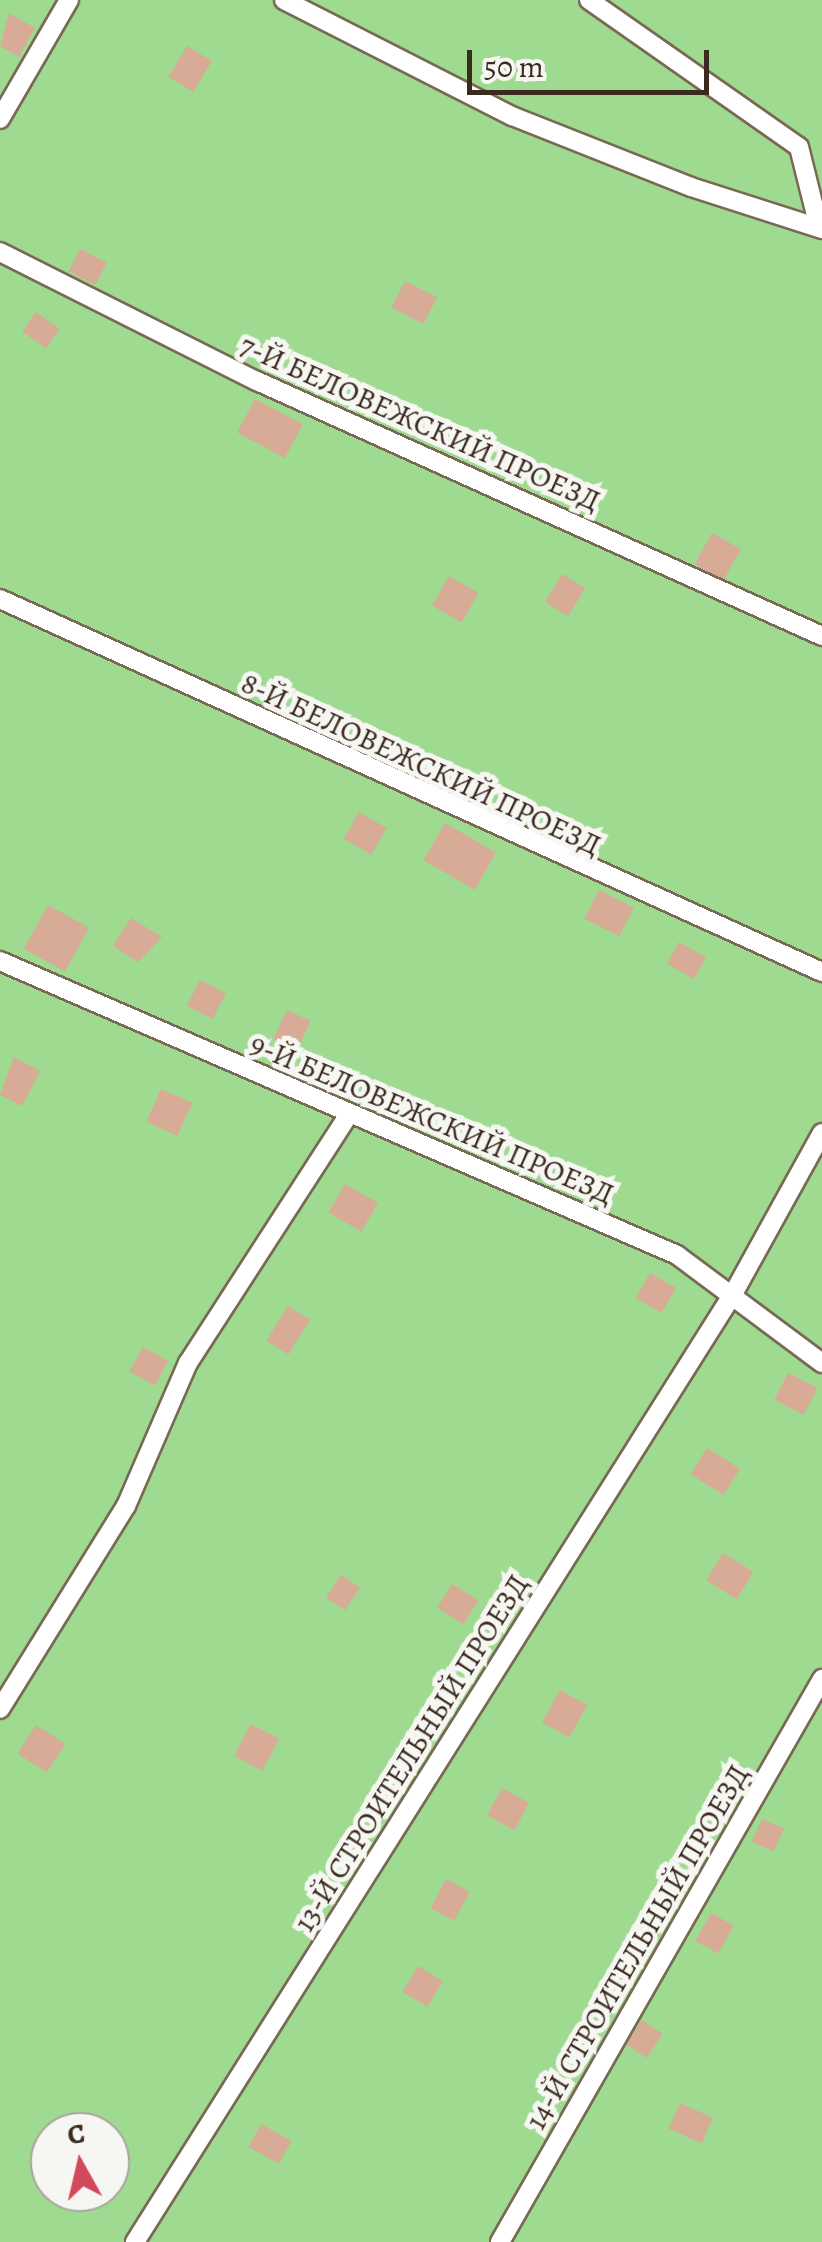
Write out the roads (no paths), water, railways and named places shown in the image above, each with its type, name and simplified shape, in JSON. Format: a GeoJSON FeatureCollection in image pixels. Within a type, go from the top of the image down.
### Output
{"type":"FeatureCollection","features":[{"type":"Feature","properties":{"kind":"lane"},"geometry":{"type":"LineString","coordinates":[[0,120],[69,0]]}},
{"type":"Feature","properties":{"kind":"lane"},"geometry":{"type":"LineString","coordinates":[[284,0],[512,116],[691,187],[821,228]]}},
{"type":"Feature","properties":{"kind":"lane"},"geometry":{"type":"LineString","coordinates":[[589,0],[799,147],[821,228]]}},
{"type":"Feature","properties":{"kind":"lane","name":"7-Й БЕЛОВЕЖСКИЙ ПРОЕЗД"},"geometry":{"type":"LineString","coordinates":[[0,252],[256,382],[822,636]]}},
{"type":"Feature","properties":{"kind":"lane","name":"8-Й БЕЛОВЕЖСКИЙ ПРОЕЗД"},"geometry":{"type":"LineString","coordinates":[[0,599],[822,972]]}},
{"type":"Feature","properties":{"kind":"lane","name":"9-Й БЕЛОВЕЖСКИЙ ПРОЕЗД"},"geometry":{"type":"LineString","coordinates":[[0,961],[677,1255],[822,1364]]}},
{"type":"Feature","properties":{"kind":"lane"},"geometry":{"type":"LineString","coordinates":[[0,1709],[126,1506],[206,1333],[349,1114]]}},
{"type":"Feature","properties":{"kind":"lane","name":"13-Й СТРОИТЕЛЬНЫЙ ПРОЕЗД"},"geometry":{"type":"LineString","coordinates":[[135,2242],[733,1294],[822,1133]]}},
{"type":"Feature","properties":{"kind":"lane","name":"14-Й СТРОИТЕЛЬНЫЙ ПРОЕЗД"},"geometry":{"type":"LineString","coordinates":[[500,2242],[822,1679]]}}]}
